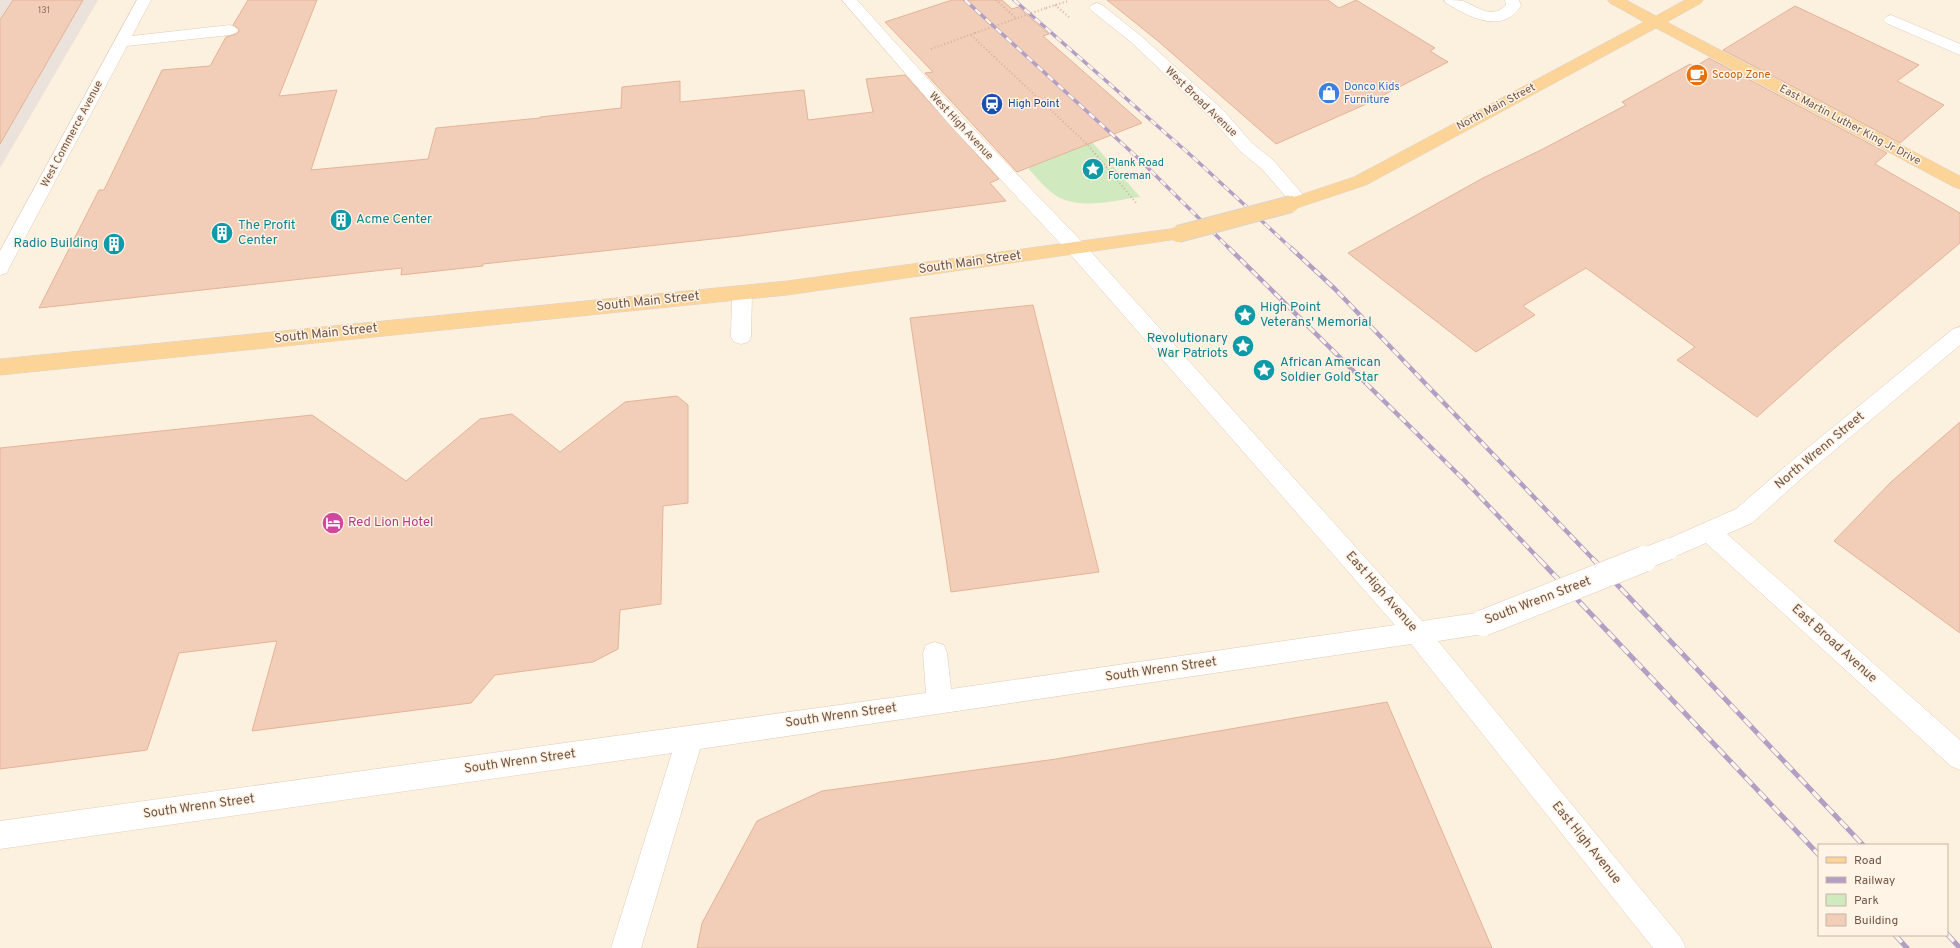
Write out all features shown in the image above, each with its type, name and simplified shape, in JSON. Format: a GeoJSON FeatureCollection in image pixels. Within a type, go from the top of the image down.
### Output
{"type":"FeatureCollection","features":[{"type":"Feature","properties":{"kind":"main road","name":"East Martin Luther King Jr Drive"},"geometry":{"type":"LineString","coordinates":[[1615,0],[1960,183]]}},
{"type":"Feature","properties":{"kind":"main road","name":"North Main Street"},"geometry":{"type":"LineString","coordinates":[[1295,202],[1360,181],[1696,0]]}},
{"type":"Feature","properties":{"kind":"main road","name":"South Main Street"},"geometry":{"type":"LineString","coordinates":[[0,367],[787,288],[1178,234],[1295,202]]}},
{"type":"Feature","properties":{"kind":"street","name":"West Commerce Avenue"},"geometry":{"type":"LineString","coordinates":[[0,268],[144,0]]}},
{"type":"Feature","properties":{"kind":"street","name":"West High Avenue"},"geometry":{"type":"LineString","coordinates":[[849,0],[950,115],[1077,249]]}},
{"type":"Feature","properties":{"kind":"street"},"geometry":{"type":"LineString","coordinates":[[1451,0],[1475,14],[1486,17],[1499,17],[1509,13],[1514,6],[1512,0]]}},
{"type":"Feature","properties":{"kind":"street","name":"West Broad Avenue"},"geometry":{"type":"LineString","coordinates":[[1097,8],[1136,39],[1217,114],[1246,147],[1268,165],[1295,202]]}},
{"type":"Feature","properties":{"kind":"street"},"geometry":{"type":"LineString","coordinates":[[1891,20],[1960,50]]}},
{"type":"Feature","properties":{"kind":"street"},"geometry":{"type":"LineString","coordinates":[[121,42],[230,30]]}},
{"type":"Feature","properties":{"kind":"street","name":"East High Avenue"},"geometry":{"type":"LineString","coordinates":[[1077,249],[1417,633],[1671,948]]}},
{"type":"Feature","properties":{"kind":"street"},"geometry":{"type":"LineString","coordinates":[[741,337],[742,293]]}},
{"type":"Feature","properties":{"kind":"street","name":"North Wrenn Street"},"geometry":{"type":"LineString","coordinates":[[1669,549],[1744,516],[1796,470],[1960,334]]}},
{"type":"Feature","properties":{"kind":"street","name":"East Broad Avenue"},"geometry":{"type":"LineString","coordinates":[[1709,532],[1960,757]]}},
{"type":"Feature","properties":{"kind":"street","name":"South Wrenn Street"},"geometry":{"type":"LineString","coordinates":[[0,835],[940,703],[1483,623],[1669,549]]}},
{"type":"Feature","properties":{"kind":"street"},"geometry":{"type":"LineString","coordinates":[[935,653],[940,703]]}},
{"type":"Feature","properties":{"kind":"street"},"geometry":{"type":"LineString","coordinates":[[626,948],[690,738]]}},
{"type":"Feature","properties":{"kind":"path"},"geometry":{"type":"LineString","coordinates":[[996,0],[1017,18]]}},
{"type":"Feature","properties":{"kind":"path"},"geometry":{"type":"LineString","coordinates":[[929,49],[1068,1]]}},
{"type":"Feature","properties":{"kind":"path"},"geometry":{"type":"LineString","coordinates":[[971,35],[1087,144],[1137,204]]}},
{"type":"Feature","properties":{"kind":"shaded area"},"geometry":{"type":"Polygon","coordinates":[[[0,0],[98,0],[0,168],[0,0]]]}},
{"type":"Feature","properties":{"kind":"green space"},"geometry":{"type":"Polygon","coordinates":[[[1092,142],[1140,197],[1093,203],[1065,200],[1049,191],[1028,168],[1092,142]]]}},
{"type":"Feature","properties":{"kind":"building"},"geometry":{"type":"Polygon","coordinates":[[[13,0],[83,0],[0,144],[0,20],[13,0]]]}},
{"type":"Feature","properties":{"kind":"building"},"geometry":{"type":"Polygon","coordinates":[[[248,0],[317,0],[279,96],[337,90],[311,170],[428,159],[436,128],[540,118],[621,108],[622,87],[680,81],[680,102],[804,90],[808,120],[873,112],[866,79],[905,75],[999,179],[990,183],[1006,201],[740,236],[483,264],[483,266],[401,275],[402,268],[39,308],[99,190],[104,190],[162,70],[210,66],[226,37],[236,34],[239,31],[239,29],[233,25],[248,0]]]}},
{"type":"Feature","properties":{"kind":"building"},"geometry":{"type":"Polygon","coordinates":[[[952,0],[1002,0],[1012,9],[1018,7],[1049,34],[1043,36],[1142,123],[1017,172],[925,73],[933,72],[885,22],[952,0]]]}},
{"type":"Feature","properties":{"kind":"building"},"geometry":{"type":"Polygon","coordinates":[[[1107,0],[1328,0],[1339,8],[1356,0],[1435,48],[1430,51],[1448,62],[1364,105],[1276,144],[1158,41],[1107,0]]]}},
{"type":"Feature","properties":{"kind":"building"},"geometry":{"type":"Polygon","coordinates":[[[1795,6],[1919,65],[1897,81],[1944,105],[1900,143],[1723,50],[1795,6]]]}},
{"type":"Feature","properties":{"kind":"building"},"geometry":{"type":"Polygon","coordinates":[[[1709,58],[1887,153],[1875,164],[1960,213],[1960,243],[1830,352],[1757,417],[1677,360],[1695,347],[1586,268],[1523,306],[1535,315],[1476,352],[1348,253],[1483,178],[1543,149],[1626,105],[1622,102],[1690,64],[1695,67],[1709,58]]]}},
{"type":"Feature","properties":{"kind":"building"},"geometry":{"type":"Polygon","coordinates":[[[1033,305],[1099,572],[951,592],[910,318],[1033,305]]]}},
{"type":"Feature","properties":{"kind":"building"},"geometry":{"type":"Polygon","coordinates":[[[677,396],[688,405],[688,503],[663,506],[661,604],[620,610],[618,649],[593,662],[495,675],[471,703],[252,731],[277,641],[179,653],[147,750],[0,769],[0,448],[312,415],[406,481],[480,419],[512,414],[560,452],[625,402],[677,396]]]}},
{"type":"Feature","properties":{"kind":"building"},"geometry":{"type":"Polygon","coordinates":[[[1960,422],[1960,633],[1834,541],[1891,482],[1960,422]]]}},
{"type":"Feature","properties":{"kind":"building"},"geometry":{"type":"Polygon","coordinates":[[[1387,702],[1492,948],[697,948],[702,923],[757,821],[822,791],[1056,759],[1387,702]]]}},
{"type":"Feature","properties":{"kind":"railway"},"geometry":{"type":"LineString","coordinates":[[965,0],[1138,158],[1230,249]]}},
{"type":"Feature","properties":{"kind":"railway"},"geometry":{"type":"LineString","coordinates":[[1014,0],[1195,159],[1292,249]]}},
{"type":"Feature","properties":{"kind":"railway"},"geometry":{"type":"LineString","coordinates":[[1229,248],[1465,481],[1540,560]]}},
{"type":"Feature","properties":{"kind":"railway"},"geometry":{"type":"LineString","coordinates":[[1291,248],[1335,289],[1594,560]]}},
{"type":"Feature","properties":{"kind":"railway"},"geometry":{"type":"LineString","coordinates":[[1539,559],[1818,854]]}},
{"type":"Feature","properties":{"kind":"railway"},"geometry":{"type":"LineString","coordinates":[[1593,559],[1862,844]]}},
{"type":"Feature","properties":{"kind":"railway"},"geometry":{"type":"LineString","coordinates":[[1948,935],[1960,948]]}},
{"type":"Feature","properties":{"kind":"railway"},"geometry":{"type":"LineString","coordinates":[[1896,936],[1907,948]]}},
{"type":"Feature","properties":{"kind":"place","name":"Scoop Zone"},"geometry":{"type":"Point","coordinates":[1697,75]}},
{"type":"Feature","properties":{"kind":"place","name":"Donco Kids Furniture"},"geometry":{"type":"Point","coordinates":[1329,93]}},
{"type":"Feature","properties":{"kind":"place","name":"High Point"},"geometry":{"type":"Point","coordinates":[992,104]}},
{"type":"Feature","properties":{"kind":"place","name":"Plank Road Foreman"},"geometry":{"type":"Point","coordinates":[1093,169]}},
{"type":"Feature","properties":{"kind":"place","name":"Acme Center"},"geometry":{"type":"Point","coordinates":[341,220]}},
{"type":"Feature","properties":{"kind":"place","name":"The Profit Center"},"geometry":{"type":"Point","coordinates":[222,233]}},
{"type":"Feature","properties":{"kind":"place","name":"Radio Building"},"geometry":{"type":"Point","coordinates":[114,244]}},
{"type":"Feature","properties":{"kind":"place","name":"High Point Veterans' Memorial"},"geometry":{"type":"Point","coordinates":[1245,315]}},
{"type":"Feature","properties":{"kind":"place","name":"Revolutionary War Patriots"},"geometry":{"type":"Point","coordinates":[1243,346]}},
{"type":"Feature","properties":{"kind":"place","name":"African American Soldier Gold Star"},"geometry":{"type":"Point","coordinates":[1264,370]}},
{"type":"Feature","properties":{"kind":"place","name":"Red Lion Hotel"},"geometry":{"type":"Point","coordinates":[333,523]}}]}
